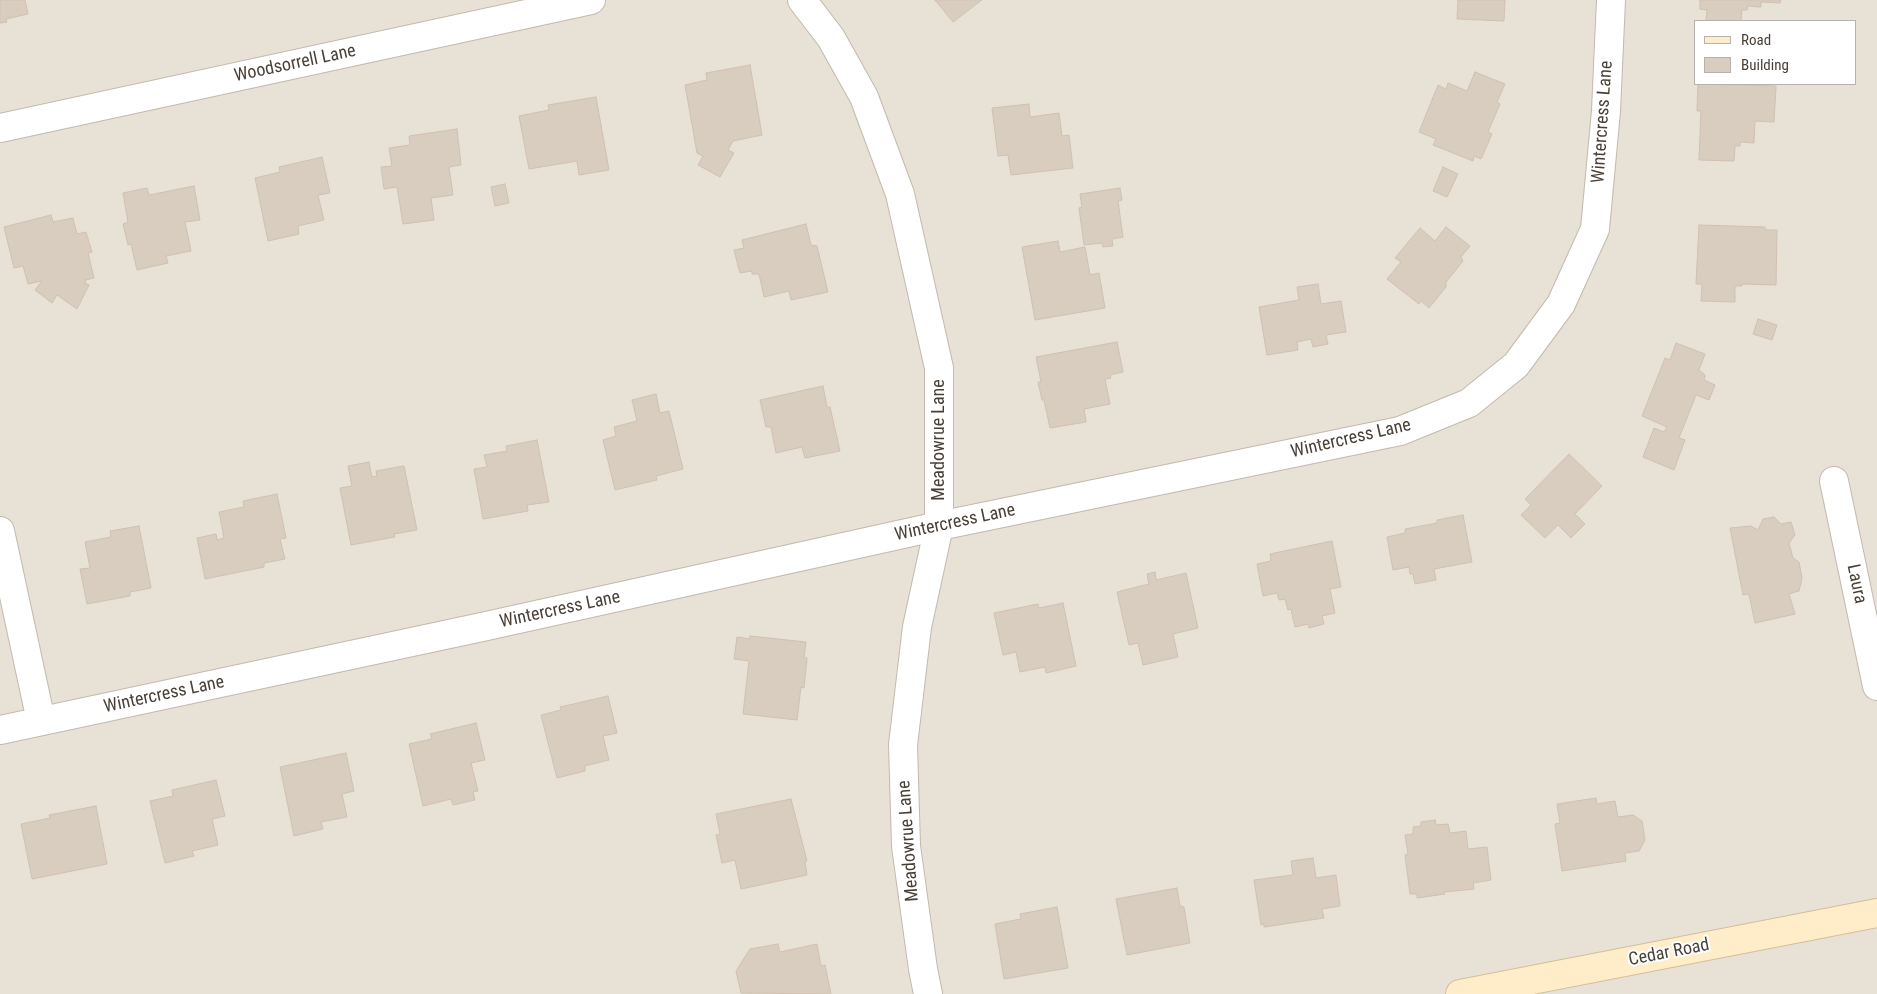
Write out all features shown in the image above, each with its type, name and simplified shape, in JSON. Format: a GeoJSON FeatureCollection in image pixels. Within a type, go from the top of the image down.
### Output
{"type":"FeatureCollection","features":[{"type":"Feature","properties":{"kind":"street","name":"Woodsorrell Lane"},"geometry":{"type":"LineString","coordinates":[[0,128],[591,0]]}},
{"type":"Feature","properties":{"kind":"street","name":"Meadowrue Lane"},"geometry":{"type":"LineString","coordinates":[[802,0],[831,38],[864,97],[900,194],[939,368],[939,526],[917,627],[903,745],[906,846],[928,994]]}},
{"type":"Feature","properties":{"kind":"street","name":"Wintercress Lane"},"geometry":{"type":"LineString","coordinates":[[0,730],[482,627],[939,526],[1400,431],[1469,403],[1516,365],[1561,304],[1595,229],[1606,111],[1611,0]]}},
{"type":"Feature","properties":{"kind":"street","name":"Laura"},"geometry":{"type":"LineString","coordinates":[[1834,481],[1877,686]]}},
{"type":"Feature","properties":{"kind":"street"},"geometry":{"type":"LineString","coordinates":[[0,531],[42,721]]}},
{"type":"Feature","properties":{"kind":"street","name":"Cedar Road"},"geometry":{"type":"LineString","coordinates":[[1460,994],[1877,913]]}},
{"type":"Feature","properties":{"kind":"shaded area"},"geometry":{"type":"Polygon","coordinates":[[[0,0],[1877,0],[1877,994],[0,994],[0,0]]]}},
{"type":"Feature","properties":{"kind":"building"},"geometry":{"type":"Polygon","coordinates":[[[0,0],[25,0],[28,14],[6,19],[7,22],[0,23],[0,0]]]}},
{"type":"Feature","properties":{"kind":"building"},"geometry":{"type":"Polygon","coordinates":[[[935,0],[982,0],[953,22],[935,0]]]}},
{"type":"Feature","properties":{"kind":"building"},"geometry":{"type":"Polygon","coordinates":[[[1458,0],[1505,0],[1504,21],[1457,19],[1458,0]]]}},
{"type":"Feature","properties":{"kind":"building"},"geometry":{"type":"Polygon","coordinates":[[[1700,0],[1781,0],[1780,3],[1761,2],[1761,7],[1748,6],[1747,10],[1742,10],[1741,20],[1706,20],[1707,10],[1700,9],[1700,0]]]}},
{"type":"Feature","properties":{"kind":"building"},"geometry":{"type":"Polygon","coordinates":[[[750,65],[762,135],[733,141],[728,150],[734,153],[720,177],[698,165],[703,156],[697,153],[685,85],[707,80],[706,73],[750,65]]]}},
{"type":"Feature","properties":{"kind":"building"},"geometry":{"type":"Polygon","coordinates":[[[1475,72],[1505,84],[1497,102],[1500,104],[1488,132],[1492,134],[1481,159],[1474,156],[1473,161],[1433,145],[1436,139],[1419,132],[1438,85],[1446,89],[1448,83],[1467,91],[1475,72]]]}},
{"type":"Feature","properties":{"kind":"building"},"geometry":{"type":"Polygon","coordinates":[[[1698,85],[1776,86],[1774,122],[1755,121],[1754,143],[1740,142],[1740,146],[1735,146],[1734,161],[1699,160],[1701,111],[1697,111],[1698,85]]]}},
{"type":"Feature","properties":{"kind":"building"},"geometry":{"type":"Polygon","coordinates":[[[596,97],[609,170],[579,175],[577,161],[529,169],[519,116],[549,110],[548,105],[596,97]]]}},
{"type":"Feature","properties":{"kind":"building"},"geometry":{"type":"Polygon","coordinates":[[[1029,104],[1030,117],[1059,113],[1062,136],[1069,135],[1073,168],[1011,175],[1008,155],[998,156],[992,108],[1029,104]]]}},
{"type":"Feature","properties":{"kind":"building"},"geometry":{"type":"Polygon","coordinates":[[[457,129],[461,165],[449,167],[453,195],[431,198],[434,220],[403,224],[397,187],[384,189],[381,167],[392,166],[389,148],[410,145],[409,136],[457,129]]]}},
{"type":"Feature","properties":{"kind":"building"},"geometry":{"type":"Polygon","coordinates":[[[322,157],[330,193],[318,195],[324,220],[298,226],[299,234],[268,241],[255,178],[280,172],[279,167],[322,157]]]}},
{"type":"Feature","properties":{"kind":"building"},"geometry":{"type":"Polygon","coordinates":[[[1443,167],[1458,174],[1447,197],[1433,191],[1443,167]]]}},
{"type":"Feature","properties":{"kind":"building"},"geometry":{"type":"Polygon","coordinates":[[[505,184],[509,203],[495,206],[491,187],[505,184]]]}},
{"type":"Feature","properties":{"kind":"building"},"geometry":{"type":"Polygon","coordinates":[[[194,186],[200,220],[185,222],[191,251],[166,256],[168,263],[137,270],[131,244],[128,245],[123,224],[128,222],[123,193],[147,188],[149,195],[194,186]]]}},
{"type":"Feature","properties":{"kind":"building"},"geometry":{"type":"Polygon","coordinates":[[[1120,188],[1122,200],[1118,201],[1123,237],[1112,239],[1113,246],[1103,247],[1102,243],[1084,245],[1079,208],[1082,207],[1080,194],[1120,188]]]}},
{"type":"Feature","properties":{"kind":"building"},"geometry":{"type":"Polygon","coordinates":[[[51,215],[53,222],[73,218],[77,234],[86,232],[92,252],[88,253],[94,278],[85,280],[86,284],[89,285],[77,309],[57,295],[52,303],[35,290],[42,281],[28,284],[23,266],[14,268],[4,227],[51,215]]]}},
{"type":"Feature","properties":{"kind":"building"},"geometry":{"type":"Polygon","coordinates":[[[806,224],[811,245],[817,246],[828,292],[791,300],[789,291],[764,297],[759,274],[752,274],[752,271],[740,273],[734,250],[744,248],[742,240],[806,224]]]}},
{"type":"Feature","properties":{"kind":"building"},"geometry":{"type":"Polygon","coordinates":[[[1699,225],[1765,227],[1765,230],[1777,230],[1776,285],[1742,284],[1742,286],[1735,286],[1735,302],[1701,301],[1702,284],[1696,284],[1699,225]]]}},
{"type":"Feature","properties":{"kind":"building"},"geometry":{"type":"Polygon","coordinates":[[[1446,227],[1470,246],[1461,257],[1463,261],[1446,282],[1446,287],[1429,308],[1421,301],[1419,304],[1387,279],[1401,262],[1395,258],[1420,228],[1435,241],[1446,227]]]}},
{"type":"Feature","properties":{"kind":"building"},"geometry":{"type":"Polygon","coordinates":[[[1058,241],[1060,252],[1085,247],[1090,275],[1099,273],[1105,308],[1035,320],[1022,247],[1058,241]]]}},
{"type":"Feature","properties":{"kind":"building"},"geometry":{"type":"Polygon","coordinates":[[[1318,284],[1321,304],[1341,301],[1346,332],[1326,335],[1328,344],[1313,347],[1311,339],[1297,342],[1298,350],[1267,355],[1259,307],[1299,300],[1297,287],[1318,284]]]}},
{"type":"Feature","properties":{"kind":"building"},"geometry":{"type":"Polygon","coordinates":[[[1758,319],[1777,325],[1772,340],[1753,334],[1758,319]]]}},
{"type":"Feature","properties":{"kind":"building"},"geometry":{"type":"Polygon","coordinates":[[[1117,342],[1123,372],[1110,375],[1111,378],[1105,379],[1110,404],[1084,409],[1086,422],[1050,428],[1038,382],[1041,382],[1036,357],[1117,342]]]}},
{"type":"Feature","properties":{"kind":"building"},"geometry":{"type":"Polygon","coordinates":[[[1676,343],[1705,354],[1699,370],[1705,375],[1704,380],[1715,385],[1709,400],[1696,395],[1679,438],[1685,440],[1674,470],[1643,457],[1654,428],[1664,432],[1667,427],[1642,416],[1665,358],[1670,360],[1676,343]]]}},
{"type":"Feature","properties":{"kind":"building"},"geometry":{"type":"Polygon","coordinates":[[[823,386],[840,451],[805,458],[802,447],[776,453],[771,427],[766,427],[760,400],[823,386]]]}},
{"type":"Feature","properties":{"kind":"building"},"geometry":{"type":"Polygon","coordinates":[[[656,394],[660,413],[669,411],[683,469],[656,476],[657,480],[615,490],[603,440],[616,436],[614,427],[637,421],[632,400],[656,394]]]}},
{"type":"Feature","properties":{"kind":"building"},"geometry":{"type":"Polygon","coordinates":[[[537,440],[549,502],[527,505],[528,511],[483,519],[474,469],[487,467],[484,455],[507,451],[506,446],[537,440]]]}},
{"type":"Feature","properties":{"kind":"building"},"geometry":{"type":"Polygon","coordinates":[[[1569,454],[1602,486],[1575,514],[1585,524],[1571,538],[1558,525],[1545,538],[1521,515],[1531,505],[1525,499],[1569,454]]]}},
{"type":"Feature","properties":{"kind":"building"},"geometry":{"type":"Polygon","coordinates":[[[369,462],[372,477],[377,476],[376,471],[404,466],[417,530],[394,534],[395,537],[351,545],[340,488],[352,486],[348,466],[369,462]]]}},
{"type":"Feature","properties":{"kind":"building"},"geometry":{"type":"Polygon","coordinates":[[[277,494],[286,538],[280,539],[285,559],[264,563],[264,567],[205,579],[197,538],[216,534],[217,540],[224,538],[219,512],[244,507],[243,501],[277,494]]]}},
{"type":"Feature","properties":{"kind":"building"},"geometry":{"type":"Polygon","coordinates":[[[1463,515],[1472,562],[1434,569],[1436,580],[1415,584],[1409,567],[1393,570],[1387,537],[1405,533],[1405,529],[1437,523],[1437,520],[1463,515]]]}},
{"type":"Feature","properties":{"kind":"building"},"geometry":{"type":"Polygon","coordinates":[[[1774,517],[1781,524],[1791,522],[1795,535],[1789,543],[1793,558],[1799,562],[1802,578],[1799,591],[1789,594],[1795,614],[1755,623],[1749,594],[1743,595],[1730,528],[1751,526],[1758,530],[1763,519],[1774,517]]]}},
{"type":"Feature","properties":{"kind":"building"},"geometry":{"type":"Polygon","coordinates":[[[139,526],[151,588],[130,592],[130,596],[87,604],[80,569],[90,568],[85,542],[111,537],[110,531],[139,526]]]}},
{"type":"Feature","properties":{"kind":"building"},"geometry":{"type":"Polygon","coordinates":[[[1332,541],[1341,587],[1330,589],[1335,613],[1322,616],[1324,624],[1309,628],[1308,624],[1295,627],[1291,609],[1288,610],[1285,599],[1279,600],[1277,593],[1263,596],[1257,564],[1271,561],[1270,554],[1332,541]]]}},
{"type":"Feature","properties":{"kind":"building"},"geometry":{"type":"Polygon","coordinates":[[[1155,572],[1156,580],[1186,573],[1198,628],[1173,634],[1178,657],[1143,665],[1138,643],[1129,645],[1117,592],[1149,584],[1147,574],[1155,572]]]}},
{"type":"Feature","properties":{"kind":"building"},"geometry":{"type":"Polygon","coordinates":[[[1063,603],[1076,666],[1046,673],[1045,667],[1020,672],[1016,652],[1003,655],[994,613],[1038,604],[1039,608],[1063,603]]]}},
{"type":"Feature","properties":{"kind":"building"},"geometry":{"type":"Polygon","coordinates":[[[750,636],[806,642],[804,657],[807,658],[804,688],[801,687],[797,720],[743,714],[749,661],[734,659],[737,637],[750,639],[750,636]]]}},
{"type":"Feature","properties":{"kind":"building"},"geometry":{"type":"Polygon","coordinates":[[[608,696],[617,733],[603,736],[609,760],[585,766],[585,771],[557,778],[541,715],[561,710],[560,707],[608,696]]]}},
{"type":"Feature","properties":{"kind":"building"},"geometry":{"type":"Polygon","coordinates":[[[476,723],[485,760],[471,763],[478,791],[473,792],[475,800],[453,805],[451,799],[423,806],[409,744],[432,739],[430,734],[476,723]]]}},
{"type":"Feature","properties":{"kind":"building"},"geometry":{"type":"Polygon","coordinates":[[[346,753],[354,791],[342,794],[347,817],[321,822],[323,829],[294,836],[280,767],[346,753]]]}},
{"type":"Feature","properties":{"kind":"building"},"geometry":{"type":"Polygon","coordinates":[[[216,780],[225,816],[212,819],[218,845],[192,851],[194,856],[165,863],[150,801],[173,796],[172,790],[216,780]]]}},
{"type":"Feature","properties":{"kind":"building"},"geometry":{"type":"Polygon","coordinates":[[[1596,798],[1597,804],[1615,801],[1618,817],[1633,815],[1642,821],[1645,840],[1639,851],[1625,853],[1626,861],[1562,871],[1555,824],[1560,823],[1557,804],[1596,798]]]}},
{"type":"Feature","properties":{"kind":"building"},"geometry":{"type":"Polygon","coordinates":[[[791,799],[807,861],[805,862],[807,875],[741,889],[735,860],[722,863],[716,835],[720,834],[716,814],[791,799]]]}},
{"type":"Feature","properties":{"kind":"building"},"geometry":{"type":"Polygon","coordinates":[[[96,806],[107,864],[32,879],[21,824],[50,818],[49,815],[96,806]]]}},
{"type":"Feature","properties":{"kind":"building"},"geometry":{"type":"Polygon","coordinates":[[[1435,820],[1436,825],[1448,824],[1450,833],[1466,831],[1468,849],[1487,847],[1491,880],[1473,883],[1474,889],[1444,892],[1445,894],[1417,898],[1417,894],[1410,894],[1405,855],[1408,854],[1405,835],[1413,834],[1413,827],[1421,826],[1421,822],[1435,820]]]}},
{"type":"Feature","properties":{"kind":"building"},"geometry":{"type":"Polygon","coordinates":[[[1313,858],[1316,878],[1336,875],[1340,906],[1322,909],[1324,918],[1264,927],[1264,924],[1261,925],[1254,880],[1293,875],[1291,861],[1313,858]]]}},
{"type":"Feature","properties":{"kind":"building"},"geometry":{"type":"Polygon","coordinates":[[[1177,888],[1180,906],[1184,907],[1190,943],[1127,955],[1116,899],[1177,888]]]}},
{"type":"Feature","properties":{"kind":"building"},"geometry":{"type":"Polygon","coordinates":[[[1057,907],[1068,968],[1004,979],[995,924],[1021,919],[1020,914],[1057,907]]]}},
{"type":"Feature","properties":{"kind":"building"},"geometry":{"type":"Polygon","coordinates":[[[778,944],[780,952],[817,944],[821,966],[825,965],[831,994],[741,993],[736,971],[750,949],[778,944]]]}}]}
